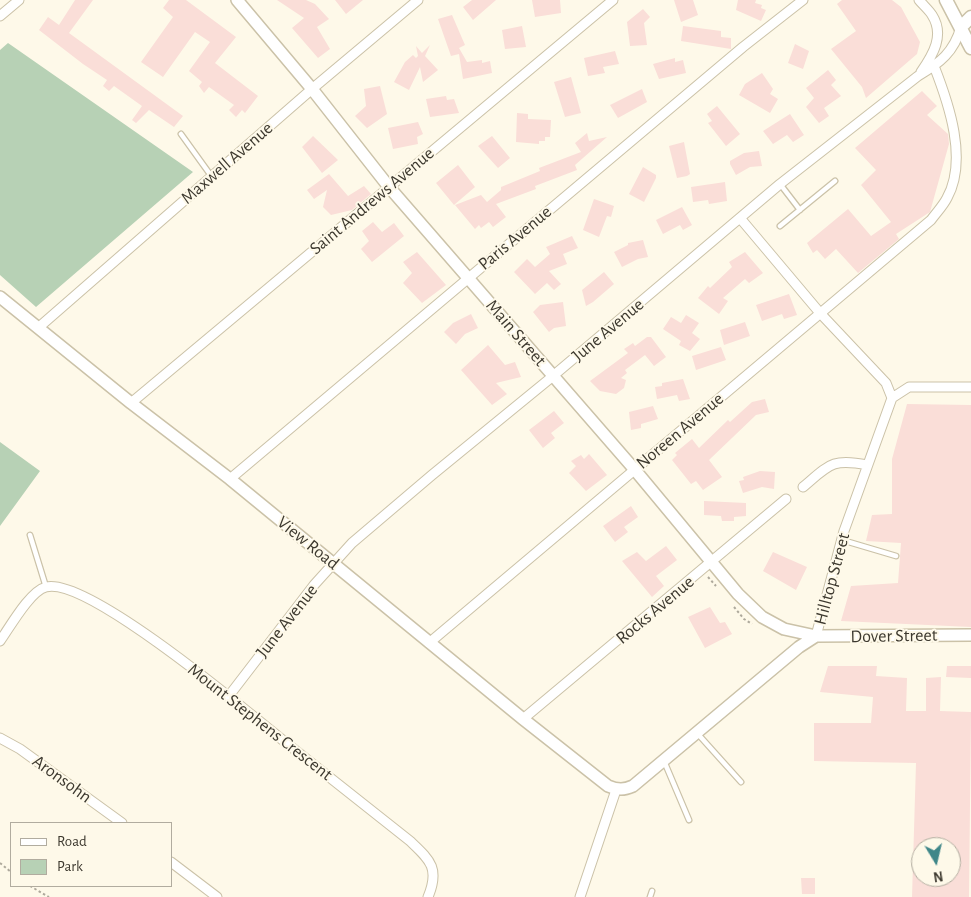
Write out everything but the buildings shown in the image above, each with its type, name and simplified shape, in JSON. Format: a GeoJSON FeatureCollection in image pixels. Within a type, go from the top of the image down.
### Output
{"type":"FeatureCollection","features":[{"type":"Feature","properties":{"kind":"main road"},"geometry":{"type":"LineString","coordinates":[[946,0],[970,44]]}},
{"type":"Feature","properties":{"kind":"main road"},"geometry":{"type":"LineString","coordinates":[[961,27],[971,17]]}},
{"type":"Feature","properties":{"kind":"street"},"geometry":{"type":"LineString","coordinates":[[0,16],[20,0]]}},
{"type":"Feature","properties":{"kind":"street","name":"Main Street"},"geometry":{"type":"LineString","coordinates":[[237,0],[312,89],[389,187],[635,470],[738,594],[762,617],[784,629],[816,636]]}},
{"type":"Feature","properties":{"kind":"street","name":"Maxwell Avenue"},"geometry":{"type":"LineString","coordinates":[[38,328],[312,89],[418,0]]}},
{"type":"Feature","properties":{"kind":"street","name":"Saint Andrews Avenue"},"geometry":{"type":"LineString","coordinates":[[131,403],[613,0]]}},
{"type":"Feature","properties":{"kind":"street","name":"Paris Avenue"},"geometry":{"type":"LineString","coordinates":[[230,479],[743,47],[802,0]]}},
{"type":"Feature","properties":{"kind":"street"},"geometry":{"type":"LineString","coordinates":[[918,0],[933,16],[938,32],[931,58],[918,76]]}},
{"type":"Feature","properties":{"kind":"street","name":"June Avenue"},"geometry":{"type":"LineString","coordinates":[[228,697],[333,564],[352,543],[780,184],[918,76],[934,66],[949,52],[957,41],[961,27]]}},
{"type":"Feature","properties":{"kind":"street","name":"June Avenue"},"geometry":{"type":"LineString","coordinates":[[949,52],[970,44]]}},
{"type":"Feature","properties":{"kind":"street","name":"Noreen Avenue"},"geometry":{"type":"LineString","coordinates":[[429,642],[931,220],[947,199],[955,179],[957,159],[951,116],[934,66]]}},
{"type":"Feature","properties":{"kind":"street"},"geometry":{"type":"LineString","coordinates":[[740,218],[820,313],[886,383],[892,398],[909,387],[971,387]]}},
{"type":"Feature","properties":{"kind":"street","name":"View Road"},"geometry":{"type":"LineString","coordinates":[[0,297],[131,403],[230,479],[523,720],[608,786],[616,790]]}},
{"type":"Feature","properties":{"kind":"street","name":"Hilltop Street"},"geometry":{"type":"LineString","coordinates":[[616,790],[633,786],[799,647],[816,636],[842,540],[892,398]]}},
{"type":"Feature","properties":{"kind":"street"},"geometry":{"type":"LineString","coordinates":[[802,487],[824,468],[837,462],[848,461],[868,465]]}},
{"type":"Feature","properties":{"kind":"street","name":"Rocks Avenue"},"geometry":{"type":"LineString","coordinates":[[523,720],[786,499]]}},
{"type":"Feature","properties":{"kind":"street","name":"Mount Stephens Crescent"},"geometry":{"type":"LineString","coordinates":[[46,587],[52,586],[68,589],[85,596],[169,650],[410,841],[429,859],[433,875],[428,897]]}},
{"type":"Feature","properties":{"kind":"street"},"geometry":{"type":"LineString","coordinates":[[0,641],[33,595],[46,587]]}},
{"type":"Feature","properties":{"kind":"street","name":"Dover Street"},"geometry":{"type":"LineString","coordinates":[[816,636],[971,634]]}},
{"type":"Feature","properties":{"kind":"street","name":"Aronsohn"},"geometry":{"type":"LineString","coordinates":[[0,738],[20,749],[121,822]]}},
{"type":"Feature","properties":{"kind":"street"},"geometry":{"type":"LineString","coordinates":[[580,897],[616,790]]}},
{"type":"Feature","properties":{"kind":"street"},"geometry":{"type":"LineString","coordinates":[[172,863],[217,897]]}},
{"type":"Feature","properties":{"kind":"lane"},"geometry":{"type":"LineString","coordinates":[[181,134],[212,177]]}},
{"type":"Feature","properties":{"kind":"lane"},"geometry":{"type":"LineString","coordinates":[[780,226],[835,181]]}},
{"type":"Feature","properties":{"kind":"lane"},"geometry":{"type":"LineString","coordinates":[[780,184],[800,210]]}},
{"type":"Feature","properties":{"kind":"lane"},"geometry":{"type":"LineString","coordinates":[[30,535],[46,587]]}},
{"type":"Feature","properties":{"kind":"lane"},"geometry":{"type":"LineString","coordinates":[[842,540],[896,556]]}},
{"type":"Feature","properties":{"kind":"lane"},"geometry":{"type":"LineString","coordinates":[[696,733],[741,782]]}},
{"type":"Feature","properties":{"kind":"lane"},"geometry":{"type":"LineString","coordinates":[[664,760],[689,820]]}},
{"type":"Feature","properties":{"kind":"lane"},"geometry":{"type":"LineString","coordinates":[[650,897],[652,891]]}},
{"type":"Feature","properties":{"kind":"path"},"geometry":{"type":"LineString","coordinates":[[0,863],[10,871]]}},
{"type":"Feature","properties":{"kind":"path"},"geometry":{"type":"LineString","coordinates":[[32,887],[49,897]]}},
{"type":"Feature","properties":{"kind":"green space"},"geometry":{"type":"Polygon","coordinates":[[[8,43],[193,172],[36,307],[0,275],[0,50],[8,43]]]}},
{"type":"Feature","properties":{"kind":"green space"},"geometry":{"type":"Polygon","coordinates":[[[0,442],[40,471],[0,526],[0,442]]]}}]}
